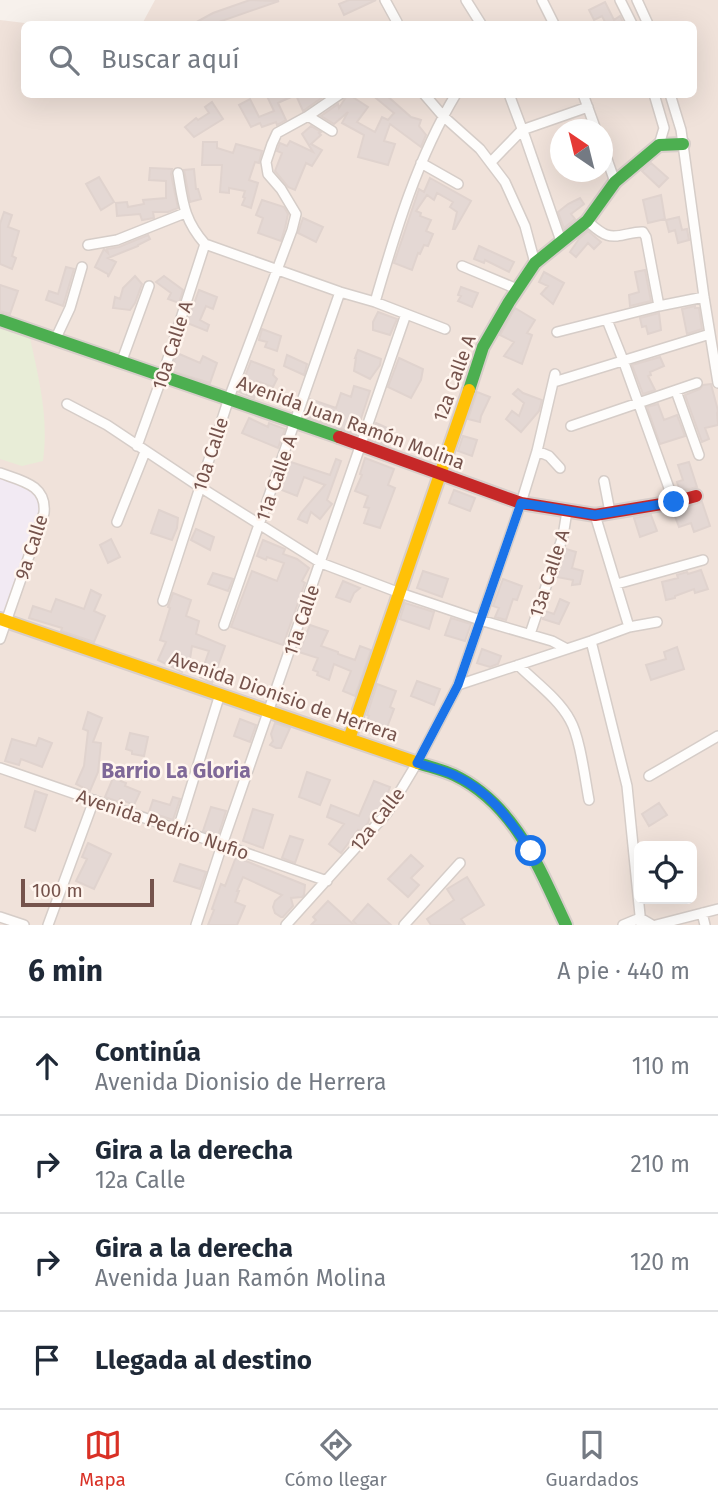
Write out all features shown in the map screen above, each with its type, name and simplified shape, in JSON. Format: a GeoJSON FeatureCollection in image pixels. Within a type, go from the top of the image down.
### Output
{"type":"FeatureCollection","features":[{"type":"Feature","properties":{"kind":"street"},"geometry":{"type":"LineString","coordinates":[[386,0],[396,21]]}},
{"type":"Feature","properties":{"kind":"street"},"geometry":{"type":"LineString","coordinates":[[466,0],[479,21]]}},
{"type":"Feature","properties":{"kind":"street"},"geometry":{"type":"LineString","coordinates":[[542,0],[552,21]]}},
{"type":"Feature","properties":{"kind":"street"},"geometry":{"type":"LineString","coordinates":[[620,0],[630,21]]}},
{"type":"Feature","properties":{"kind":"street"},"geometry":{"type":"LineString","coordinates":[[637,0],[647,21]]}},
{"type":"Feature","properties":{"kind":"street","name":"10a Calle"},"geometry":{"type":"LineString","coordinates":[[163,601],[229,398],[296,214],[281,188],[268,174],[267,162],[277,133],[334,98]]}},
{"type":"Feature","properties":{"kind":"street"},"geometry":{"type":"LineString","coordinates":[[427,98],[480,149],[505,182],[524,226],[535,263]]}},
{"type":"Feature","properties":{"kind":"street"},"geometry":{"type":"LineString","coordinates":[[375,302],[396,231],[421,163],[454,98]]}},
{"type":"Feature","properties":{"kind":"street"},"geometry":{"type":"LineString","coordinates":[[511,98],[561,241]]}},
{"type":"Feature","properties":{"kind":"street"},"geometry":{"type":"LineString","coordinates":[[585,98],[593,119]]}},
{"type":"Feature","properties":{"kind":"street"},"geometry":{"type":"LineString","coordinates":[[655,98],[664,128],[659,145],[683,144]]}},
{"type":"Feature","properties":{"kind":"street"},"geometry":{"type":"LineString","coordinates":[[671,98],[681,130],[718,383]]}},
{"type":"Feature","properties":{"kind":"street"},"geometry":{"type":"LineString","coordinates":[[491,162],[523,130],[588,107]]}},
{"type":"Feature","properties":{"kind":"street"},"geometry":{"type":"LineString","coordinates":[[308,116],[332,131]]}},
{"type":"Feature","properties":{"kind":"street","name":"12a Calle A"},"geometry":{"type":"LineString","coordinates":[[349,739],[482,347],[535,263],[587,221],[615,182],[659,145]]}},
{"type":"Feature","properties":{"kind":"street"},"geometry":{"type":"LineString","coordinates":[[421,163],[458,184]]}},
{"type":"Feature","properties":{"kind":"street"},"geometry":{"type":"LineString","coordinates":[[178,173],[185,213],[205,244],[445,328]]}},
{"type":"Feature","properties":{"kind":"street"},"geometry":{"type":"LineString","coordinates":[[613,176],[615,182]]}},
{"type":"Feature","properties":{"kind":"street"},"geometry":{"type":"LineString","coordinates":[[88,245],[117,240],[185,213]]}},
{"type":"Feature","properties":{"kind":"street"},"geometry":{"type":"LineString","coordinates":[[587,221],[612,237],[643,232],[659,306]]}},
{"type":"Feature","properties":{"kind":"street","name":"10a Calle A"},"geometry":{"type":"LineString","coordinates":[[117,522],[205,244]]}},
{"type":"Feature","properties":{"kind":"street"},"geometry":{"type":"LineString","coordinates":[[462,266],[517,289]]}},
{"type":"Feature","properties":{"kind":"street"},"geometry":{"type":"LineString","coordinates":[[55,340],[70,308],[82,267]]}},
{"type":"Feature","properties":{"kind":"street"},"geometry":{"type":"LineString","coordinates":[[121,363],[149,286]]}},
{"type":"Feature","properties":{"kind":"street","name":"11a Calle A"},"geometry":{"type":"LineString","coordinates":[[225,625],[340,292]]}},
{"type":"Feature","properties":{"kind":"street"},"geometry":{"type":"LineString","coordinates":[[557,332],[704,297]]}},
{"type":"Feature","properties":{"kind":"street","name":"11a Calle"},"geometry":{"type":"LineString","coordinates":[[196,925],[407,314]]}},
{"type":"Feature","properties":{"kind":"street","name":"Avenida Juan Ramón Molina"},"geometry":{"type":"LineString","coordinates":[[0,320],[229,398],[521,503],[595,515],[696,496]]}},
{"type":"Feature","properties":{"kind":"street"},"geometry":{"type":"LineString","coordinates":[[607,320],[674,502]]}},
{"type":"Feature","properties":{"kind":"street"},"geometry":{"type":"LineString","coordinates":[[623,360],[710,334]]}},
{"type":"Feature","properties":{"kind":"street","name":"12a Calle"},"geometry":{"type":"LineString","coordinates":[[286,925],[387,813],[458,685],[521,503],[537,451],[554,378],[623,360]]}},
{"type":"Feature","properties":{"kind":"street"},"geometry":{"type":"LineString","coordinates":[[571,426],[697,383]]}},
{"type":"Feature","properties":{"kind":"street"},"geometry":{"type":"LineString","coordinates":[[676,391],[699,455]]}},
{"type":"Feature","properties":{"kind":"street"},"geometry":{"type":"LineString","coordinates":[[67,404],[107,425],[321,563],[400,593],[552,641],[567,649]]}},
{"type":"Feature","properties":{"kind":"street"},"geometry":{"type":"LineString","coordinates":[[537,451],[549,456],[560,468]]}},
{"type":"Feature","properties":{"kind":"street","name":"9a Calle"},"geometry":{"type":"LineString","coordinates":[[0,472],[34,487],[45,503],[44,513],[3,620],[0,639]]}},
{"type":"Feature","properties":{"kind":"street"},"geometry":{"type":"LineString","coordinates":[[604,481],[610,512]]}},
{"type":"Feature","properties":{"kind":"street","name":"13a Calle A"},"geometry":{"type":"LineString","coordinates":[[530,634],[563,536],[567,511]]}},
{"type":"Feature","properties":{"kind":"street"},"geometry":{"type":"LineString","coordinates":[[595,515],[629,627]]}},
{"type":"Feature","properties":{"kind":"street"},"geometry":{"type":"LineString","coordinates":[[617,584],[703,559]]}},
{"type":"Feature","properties":{"kind":"street","name":"Avenida Dionisio de Herrera"},"geometry":{"type":"LineString","coordinates":[[3,620],[454,775],[484,793],[505,814],[531,851],[566,925]]}},
{"type":"Feature","properties":{"kind":"street"},"geometry":{"type":"LineString","coordinates":[[458,685],[629,627],[657,622]]}},
{"type":"Feature","properties":{"kind":"street"},"geometry":{"type":"LineString","coordinates":[[591,641],[627,786],[641,921]]}},
{"type":"Feature","properties":{"kind":"street"},"geometry":{"type":"LineString","coordinates":[[518,665],[553,698],[572,723],[589,800]]}},
{"type":"Feature","properties":{"kind":"street"},"geometry":{"type":"LineString","coordinates":[[178,829],[220,694]]}},
{"type":"Feature","properties":{"kind":"street"},"geometry":{"type":"LineString","coordinates":[[649,776],[718,736]]}},
{"type":"Feature","properties":{"kind":"street","name":"Avenida Pedrio Nufio"},"geometry":{"type":"LineString","coordinates":[[0,768],[327,881]]}},
{"type":"Feature","properties":{"kind":"street"},"geometry":{"type":"LineString","coordinates":[[48,925],[94,800]]}},
{"type":"Feature","properties":{"kind":"street"},"geometry":{"type":"LineString","coordinates":[[404,925],[460,863]]}},
{"type":"Feature","properties":{"kind":"street"},"geometry":{"type":"LineString","coordinates":[[623,925],[641,921],[656,925],[718,909]]}},
{"type":"Feature","properties":{"kind":"street"},"geometry":{"type":"LineString","coordinates":[[702,913],[705,925]]}},
{"type":"Feature","properties":{"kind":"street"},"geometry":{"type":"LineString","coordinates":[[0,917],[24,925]]}},
{"type":"Feature","properties":{"kind":"shaded area"},"geometry":{"type":"Polygon","coordinates":[[[155,0],[718,0],[718,925],[0,925],[0,20],[21,23],[21,98],[697,98],[697,21],[144,21],[155,0]]]}},
{"type":"Feature","properties":{"kind":"shaded area"},"geometry":{"type":"Polygon","coordinates":[[[0,478],[27,486],[40,498],[41,504],[5,614],[0,612],[0,478]]]}},
{"type":"Feature","properties":{"kind":"green space"},"geometry":{"type":"Polygon","coordinates":[[[0,328],[30,338],[44,414],[43,461],[22,466],[0,459],[0,328]]]}},
{"type":"Feature","properties":{"kind":"building"},"geometry":{"type":"Polygon","coordinates":[[[250,0],[279,1],[222,21],[198,21],[250,0]]]}},
{"type":"Feature","properties":{"kind":"building"},"geometry":{"type":"Polygon","coordinates":[[[349,0],[376,0],[344,15],[339,4],[349,0]]]}},
{"type":"Feature","properties":{"kind":"building"},"geometry":{"type":"Polygon","coordinates":[[[605,2],[614,20],[620,16],[622,21],[604,21],[602,16],[594,20],[589,10],[605,2]]]}},
{"type":"Feature","properties":{"kind":"building"},"geometry":{"type":"Polygon","coordinates":[[[268,98],[289,98],[278,103],[286,120],[277,125],[276,122],[262,127],[260,123],[251,127],[239,105],[250,99],[259,117],[274,111],[268,98]]]}},
{"type":"Feature","properties":{"kind":"building"},"geometry":{"type":"Polygon","coordinates":[[[297,98],[321,98],[303,111],[297,98]]]}},
{"type":"Feature","properties":{"kind":"building"},"geometry":{"type":"Polygon","coordinates":[[[345,98],[354,98],[368,107],[357,122],[375,132],[382,117],[388,120],[394,113],[376,98],[390,98],[411,117],[421,120],[419,126],[426,135],[421,147],[390,124],[384,141],[395,144],[388,165],[358,157],[364,135],[342,123],[348,112],[334,124],[321,116],[338,104],[339,108],[345,98]]]}},
{"type":"Feature","properties":{"kind":"building"},"geometry":{"type":"Polygon","coordinates":[[[212,102],[223,119],[194,137],[185,127],[196,118],[198,120],[209,113],[205,107],[212,102]]]}},
{"type":"Feature","properties":{"kind":"building"},"geometry":{"type":"Polygon","coordinates":[[[311,126],[321,132],[321,135],[311,144],[322,150],[312,166],[306,163],[295,190],[288,187],[275,171],[282,153],[277,151],[280,143],[287,146],[290,141],[313,152],[302,134],[311,126]]]}},
{"type":"Feature","properties":{"kind":"building"},"geometry":{"type":"Polygon","coordinates":[[[203,142],[217,142],[217,148],[233,153],[236,144],[262,151],[259,163],[255,162],[249,180],[258,183],[251,208],[242,205],[245,191],[229,188],[229,193],[220,192],[222,165],[202,165],[203,142]]]}},
{"type":"Feature","properties":{"kind":"building"},"geometry":{"type":"Polygon","coordinates":[[[651,163],[668,178],[659,187],[642,171],[651,163]]]}},
{"type":"Feature","properties":{"kind":"building"},"geometry":{"type":"Polygon","coordinates":[[[150,168],[172,169],[178,208],[168,212],[153,212],[154,218],[142,220],[140,214],[117,216],[116,203],[127,202],[128,207],[144,204],[143,200],[166,198],[166,181],[149,180],[150,168]]]}},
{"type":"Feature","properties":{"kind":"building"},"geometry":{"type":"Polygon","coordinates":[[[194,169],[196,189],[201,199],[190,202],[184,170],[194,169]]]}},
{"type":"Feature","properties":{"kind":"building"},"geometry":{"type":"Polygon","coordinates":[[[99,177],[114,202],[101,210],[86,184],[99,177]]]}},
{"type":"Feature","properties":{"kind":"building"},"geometry":{"type":"Polygon","coordinates":[[[430,178],[471,201],[453,229],[457,212],[450,207],[453,202],[437,193],[434,200],[427,195],[416,211],[421,213],[420,216],[431,220],[426,231],[433,234],[428,246],[424,245],[420,254],[418,253],[412,270],[394,263],[419,189],[424,192],[430,178]]]}},
{"type":"Feature","properties":{"kind":"building"},"geometry":{"type":"Polygon","coordinates":[[[661,195],[665,219],[648,223],[643,200],[661,195]]]}},
{"type":"Feature","properties":{"kind":"building"},"geometry":{"type":"Polygon","coordinates":[[[580,198],[584,204],[571,214],[575,219],[564,228],[558,212],[580,198]]]}},
{"type":"Feature","properties":{"kind":"building"},"geometry":{"type":"Polygon","coordinates":[[[262,200],[284,207],[288,214],[281,241],[258,233],[263,218],[256,215],[262,200]]]}},
{"type":"Feature","properties":{"kind":"building"},"geometry":{"type":"Polygon","coordinates":[[[4,212],[12,215],[8,227],[19,231],[12,256],[16,258],[12,269],[0,264],[0,224],[4,212]]]}},
{"type":"Feature","properties":{"kind":"building"},"geometry":{"type":"Polygon","coordinates":[[[679,217],[682,230],[687,229],[689,240],[678,243],[675,230],[669,232],[666,220],[679,217]]]}},
{"type":"Feature","properties":{"kind":"building"},"geometry":{"type":"Polygon","coordinates":[[[303,218],[323,227],[316,242],[298,233],[303,218]]]}},
{"type":"Feature","properties":{"kind":"building"},"geometry":{"type":"Polygon","coordinates":[[[588,231],[601,242],[594,249],[588,243],[576,257],[570,252],[588,231]]]}},
{"type":"Feature","properties":{"kind":"building"},"geometry":{"type":"Polygon","coordinates":[[[148,235],[150,239],[138,246],[108,258],[116,262],[108,277],[108,274],[95,267],[104,249],[108,253],[107,249],[148,235]]]}},
{"type":"Feature","properties":{"kind":"building"},"geometry":{"type":"Polygon","coordinates":[[[479,246],[514,262],[509,272],[485,260],[484,263],[474,259],[479,246]]]}},
{"type":"Feature","properties":{"kind":"building"},"geometry":{"type":"Polygon","coordinates":[[[66,267],[74,269],[63,306],[46,300],[49,291],[58,294],[66,267]]]}},
{"type":"Feature","properties":{"kind":"building"},"geometry":{"type":"Polygon","coordinates":[[[645,270],[651,301],[630,306],[629,295],[639,292],[635,272],[645,270]]]}},
{"type":"Feature","properties":{"kind":"building"},"geometry":{"type":"Polygon","coordinates":[[[544,272],[564,283],[553,304],[541,294],[548,286],[539,282],[544,272]]]}},
{"type":"Feature","properties":{"kind":"building"},"geometry":{"type":"Polygon","coordinates":[[[135,276],[142,284],[135,303],[130,310],[113,308],[115,297],[120,299],[123,288],[135,276]]]}},
{"type":"Feature","properties":{"kind":"building"},"geometry":{"type":"Polygon","coordinates":[[[164,276],[183,290],[179,303],[168,299],[171,293],[156,282],[164,276]]]}},
{"type":"Feature","properties":{"kind":"building"},"geometry":{"type":"Polygon","coordinates":[[[0,285],[18,291],[10,314],[0,311],[0,285]]]}},
{"type":"Feature","properties":{"kind":"building"},"geometry":{"type":"Polygon","coordinates":[[[461,287],[478,293],[472,307],[458,301],[461,287]]]}},
{"type":"Feature","properties":{"kind":"building"},"geometry":{"type":"Polygon","coordinates":[[[199,290],[217,297],[213,309],[206,306],[200,320],[209,325],[207,331],[187,323],[199,290]]]}},
{"type":"Feature","properties":{"kind":"building"},"geometry":{"type":"Polygon","coordinates":[[[695,306],[699,308],[702,329],[687,334],[682,309],[695,306]]]}},
{"type":"Feature","properties":{"kind":"building"},"geometry":{"type":"Polygon","coordinates":[[[515,308],[535,320],[527,333],[532,335],[522,364],[504,356],[514,342],[500,335],[515,308]]]}},
{"type":"Feature","properties":{"kind":"building"},"geometry":{"type":"Polygon","coordinates":[[[378,312],[397,319],[390,335],[373,330],[373,322],[378,312]]]}},
{"type":"Feature","properties":{"kind":"building"},"geometry":{"type":"Polygon","coordinates":[[[659,313],[661,330],[648,334],[646,326],[642,327],[640,318],[659,313]]]}},
{"type":"Feature","properties":{"kind":"building"},"geometry":{"type":"Polygon","coordinates":[[[262,329],[281,336],[277,351],[265,347],[267,342],[259,340],[262,329]]]}},
{"type":"Feature","properties":{"kind":"building"},"geometry":{"type":"Polygon","coordinates":[[[358,350],[381,359],[370,379],[354,371],[358,350]]]}},
{"type":"Feature","properties":{"kind":"building"},"geometry":{"type":"Polygon","coordinates":[[[177,353],[200,363],[203,356],[217,363],[210,383],[171,371],[177,353]]]}},
{"type":"Feature","properties":{"kind":"building"},"geometry":{"type":"Polygon","coordinates":[[[287,355],[307,364],[304,375],[284,366],[287,355]]]}},
{"type":"Feature","properties":{"kind":"building"},"geometry":{"type":"Polygon","coordinates":[[[660,357],[664,366],[650,372],[651,375],[648,376],[655,390],[643,394],[632,365],[660,357]]]}},
{"type":"Feature","properties":{"kind":"building"},"geometry":{"type":"Polygon","coordinates":[[[399,358],[423,369],[421,380],[411,398],[388,387],[399,358]]]}},
{"type":"Feature","properties":{"kind":"building"},"geometry":{"type":"Polygon","coordinates":[[[251,361],[274,370],[273,375],[277,379],[273,387],[257,381],[254,398],[239,392],[251,361]]]}},
{"type":"Feature","properties":{"kind":"building"},"geometry":{"type":"Polygon","coordinates":[[[711,384],[718,411],[718,425],[705,428],[709,439],[702,442],[685,395],[703,385],[711,384]]]}},
{"type":"Feature","properties":{"kind":"building"},"geometry":{"type":"Polygon","coordinates":[[[354,386],[370,391],[356,434],[304,416],[310,399],[336,408],[341,393],[351,397],[354,386]]]}},
{"type":"Feature","properties":{"kind":"building"},"geometry":{"type":"Polygon","coordinates":[[[518,389],[542,400],[539,411],[521,432],[506,419],[512,411],[519,416],[524,403],[513,394],[518,389]]]}},
{"type":"Feature","properties":{"kind":"building"},"geometry":{"type":"Polygon","coordinates":[[[477,392],[490,397],[480,422],[468,419],[477,392]]]}},
{"type":"Feature","properties":{"kind":"building"},"geometry":{"type":"Polygon","coordinates":[[[658,404],[664,420],[677,415],[685,436],[660,444],[647,407],[658,404]]]}},
{"type":"Feature","properties":{"kind":"building"},"geometry":{"type":"Polygon","coordinates":[[[249,418],[268,427],[269,423],[285,429],[278,448],[242,433],[249,418]]]}},
{"type":"Feature","properties":{"kind":"building"},"geometry":{"type":"Polygon","coordinates":[[[376,423],[394,431],[388,446],[370,439],[376,423]]]}},
{"type":"Feature","properties":{"kind":"building"},"geometry":{"type":"Polygon","coordinates":[[[463,436],[477,440],[472,456],[458,451],[463,436]]]}},
{"type":"Feature","properties":{"kind":"building"},"geometry":{"type":"Polygon","coordinates":[[[365,458],[394,469],[388,485],[395,488],[380,528],[364,523],[369,508],[364,507],[368,496],[355,491],[365,458]]]}},
{"type":"Feature","properties":{"kind":"building"},"geometry":{"type":"Polygon","coordinates":[[[336,459],[341,461],[327,500],[332,504],[320,519],[311,512],[307,523],[298,519],[325,485],[304,477],[297,496],[279,489],[287,471],[288,461],[330,475],[336,459]]]}},
{"type":"Feature","properties":{"kind":"building"},"geometry":{"type":"Polygon","coordinates":[[[689,462],[697,487],[680,491],[677,482],[683,480],[678,465],[689,462]]]}},
{"type":"Feature","properties":{"kind":"building"},"geometry":{"type":"Polygon","coordinates":[[[454,490],[475,498],[470,511],[449,503],[454,490]]]}},
{"type":"Feature","properties":{"kind":"building"},"geometry":{"type":"Polygon","coordinates":[[[702,502],[710,526],[694,532],[691,523],[679,527],[673,511],[702,502]]]}},
{"type":"Feature","properties":{"kind":"building"},"geometry":{"type":"Polygon","coordinates":[[[159,510],[178,518],[172,540],[151,533],[159,510]]]}},
{"type":"Feature","properties":{"kind":"building"},"geometry":{"type":"Polygon","coordinates":[[[651,515],[657,531],[640,537],[634,518],[651,515]]]}},
{"type":"Feature","properties":{"kind":"building"},"geometry":{"type":"Polygon","coordinates":[[[196,529],[214,537],[210,550],[191,540],[196,529]]]}},
{"type":"Feature","properties":{"kind":"building"},"geometry":{"type":"Polygon","coordinates":[[[111,539],[120,557],[108,563],[100,545],[111,539]]]}},
{"type":"Feature","properties":{"kind":"building"},"geometry":{"type":"Polygon","coordinates":[[[263,540],[285,549],[283,554],[297,559],[309,568],[302,581],[305,583],[283,645],[231,627],[252,571],[277,581],[284,563],[257,556],[263,540]]]}},
{"type":"Feature","properties":{"kind":"building"},"geometry":{"type":"Polygon","coordinates":[[[566,549],[576,552],[572,568],[583,571],[580,584],[572,585],[573,580],[557,577],[566,549]]]}},
{"type":"Feature","properties":{"kind":"building"},"geometry":{"type":"Polygon","coordinates":[[[701,570],[708,589],[695,593],[694,589],[666,600],[662,582],[678,578],[677,575],[701,570]]]}},
{"type":"Feature","properties":{"kind":"building"},"geometry":{"type":"Polygon","coordinates":[[[423,571],[448,579],[442,597],[417,588],[423,571]]]}},
{"type":"Feature","properties":{"kind":"building"},"geometry":{"type":"Polygon","coordinates":[[[213,573],[233,579],[228,591],[208,584],[213,573]]]}},
{"type":"Feature","properties":{"kind":"building"},"geometry":{"type":"Polygon","coordinates":[[[503,579],[522,586],[517,600],[513,599],[506,620],[495,617],[499,608],[493,606],[503,579]]]}},
{"type":"Feature","properties":{"kind":"building"},"geometry":{"type":"Polygon","coordinates":[[[343,581],[360,588],[350,602],[336,597],[343,581]]]}},
{"type":"Feature","properties":{"kind":"building"},"geometry":{"type":"Polygon","coordinates":[[[91,590],[101,595],[94,611],[105,616],[94,642],[29,618],[33,606],[51,612],[56,599],[84,609],[91,590]]]}},
{"type":"Feature","properties":{"kind":"building"},"geometry":{"type":"Polygon","coordinates":[[[173,593],[191,600],[186,616],[199,621],[196,634],[225,646],[212,683],[200,677],[209,651],[192,646],[190,659],[182,672],[158,660],[166,642],[160,640],[173,593]]]}},
{"type":"Feature","properties":{"kind":"building"},"geometry":{"type":"Polygon","coordinates":[[[560,599],[569,603],[559,624],[543,619],[545,611],[554,614],[560,599]]]}},
{"type":"Feature","properties":{"kind":"building"},"geometry":{"type":"Polygon","coordinates":[[[405,603],[434,612],[429,629],[400,619],[405,603]]]}},
{"type":"Feature","properties":{"kind":"building"},"geometry":{"type":"Polygon","coordinates":[[[451,618],[471,624],[465,641],[445,635],[451,618]]]}},
{"type":"Feature","properties":{"kind":"building"},"geometry":{"type":"Polygon","coordinates":[[[310,625],[328,631],[321,646],[338,654],[355,660],[360,646],[371,650],[355,696],[343,691],[351,671],[334,664],[329,680],[317,675],[318,672],[313,670],[318,658],[299,652],[310,625]]]}},
{"type":"Feature","properties":{"kind":"building"},"geometry":{"type":"Polygon","coordinates":[[[677,647],[684,669],[651,680],[646,665],[666,659],[664,652],[677,647]]]}},
{"type":"Feature","properties":{"kind":"building"},"geometry":{"type":"Polygon","coordinates":[[[482,649],[501,656],[498,664],[490,667],[477,663],[482,649]]]}},
{"type":"Feature","properties":{"kind":"building"},"geometry":{"type":"Polygon","coordinates":[[[417,681],[440,689],[434,705],[411,696],[417,681]]]}},
{"type":"Feature","properties":{"kind":"building"},"geometry":{"type":"Polygon","coordinates":[[[377,684],[396,691],[390,707],[394,709],[383,738],[363,730],[377,684]]]}},
{"type":"Feature","properties":{"kind":"building"},"geometry":{"type":"Polygon","coordinates":[[[88,712],[102,718],[93,742],[101,743],[98,772],[90,791],[76,784],[84,766],[88,731],[83,729],[88,712]]]}},
{"type":"Feature","properties":{"kind":"building"},"geometry":{"type":"Polygon","coordinates":[[[240,719],[256,725],[250,742],[234,736],[240,719]]]}},
{"type":"Feature","properties":{"kind":"building"},"geometry":{"type":"Polygon","coordinates":[[[275,723],[290,728],[281,748],[270,745],[275,723]]]}},
{"type":"Feature","properties":{"kind":"building"},"geometry":{"type":"Polygon","coordinates":[[[130,733],[148,737],[144,756],[132,754],[132,751],[126,749],[130,733]]]}},
{"type":"Feature","properties":{"kind":"building"},"geometry":{"type":"Polygon","coordinates":[[[39,738],[52,743],[42,767],[21,759],[19,765],[5,761],[12,739],[36,746],[39,738]]]}},
{"type":"Feature","properties":{"kind":"building"},"geometry":{"type":"Polygon","coordinates":[[[307,772],[330,780],[320,805],[299,797],[307,772]]]}},
{"type":"Feature","properties":{"kind":"building"},"geometry":{"type":"Polygon","coordinates":[[[113,778],[140,792],[134,805],[105,797],[113,778]]]}},
{"type":"Feature","properties":{"kind":"building"},"geometry":{"type":"Polygon","coordinates":[[[374,781],[390,787],[386,798],[384,797],[378,813],[371,814],[368,823],[361,831],[358,830],[341,853],[329,844],[344,824],[327,817],[331,805],[359,816],[374,781]]]}},
{"type":"Feature","properties":{"kind":"building"},"geometry":{"type":"Polygon","coordinates":[[[35,791],[47,795],[35,831],[25,827],[35,791]]]}},
{"type":"Feature","properties":{"kind":"building"},"geometry":{"type":"Polygon","coordinates":[[[173,797],[180,799],[173,820],[149,812],[153,800],[170,805],[173,797]]]}},
{"type":"Feature","properties":{"kind":"building"},"geometry":{"type":"Polygon","coordinates":[[[659,803],[667,815],[649,826],[642,814],[659,803]]]}},
{"type":"Feature","properties":{"kind":"building"},"geometry":{"type":"Polygon","coordinates":[[[211,807],[226,811],[218,836],[203,831],[211,807]]]}},
{"type":"Feature","properties":{"kind":"building"},"geometry":{"type":"Polygon","coordinates":[[[253,809],[273,815],[263,848],[243,841],[253,809]]]}},
{"type":"Feature","properties":{"kind":"building"},"geometry":{"type":"Polygon","coordinates":[[[290,836],[303,840],[295,863],[282,858],[290,836]]]}},
{"type":"Feature","properties":{"kind":"building"},"geometry":{"type":"Polygon","coordinates":[[[88,843],[111,854],[94,889],[76,881],[87,859],[82,857],[88,843]]]}},
{"type":"Feature","properties":{"kind":"building"},"geometry":{"type":"Polygon","coordinates":[[[411,855],[423,866],[411,878],[419,885],[408,897],[388,879],[411,855]]]}},
{"type":"Feature","properties":{"kind":"building"},"geometry":{"type":"Polygon","coordinates":[[[236,857],[305,885],[304,895],[291,898],[293,906],[281,917],[275,913],[273,907],[282,895],[243,877],[235,902],[245,906],[237,925],[208,925],[221,884],[225,886],[236,857]]]}},
{"type":"Feature","properties":{"kind":"building"},"geometry":{"type":"Polygon","coordinates":[[[180,864],[206,872],[200,889],[174,881],[180,864]]]}},
{"type":"Feature","properties":{"kind":"building"},"geometry":{"type":"Polygon","coordinates":[[[467,877],[484,905],[461,919],[465,925],[431,925],[427,919],[454,900],[447,889],[467,877]]]}},
{"type":"Feature","properties":{"kind":"building"},"geometry":{"type":"Polygon","coordinates":[[[328,901],[354,925],[311,925],[316,920],[313,917],[328,901]]]}},
{"type":"Feature","properties":{"kind":"building"},"geometry":{"type":"Polygon","coordinates":[[[368,904],[391,925],[357,925],[353,921],[368,904]]]}},
{"type":"Feature","properties":{"kind":"traffic: fast"},"geometry":{"type":"LineString","coordinates":[[469,390],[483,347],[535,263],[587,221],[615,182],[659,145],[683,144]]}},
{"type":"Feature","properties":{"kind":"traffic: fast"},"geometry":{"type":"LineString","coordinates":[[0,320],[339,437]]}},
{"type":"Feature","properties":{"kind":"traffic: fast"},"geometry":{"type":"LineString","coordinates":[[418,763],[454,775],[475,787],[509,820],[535,860],[566,925]]}},
{"type":"Feature","properties":{"kind":"traffic: slow"},"geometry":{"type":"LineString","coordinates":[[349,739],[469,390]]}},
{"type":"Feature","properties":{"kind":"traffic: slow"},"geometry":{"type":"LineString","coordinates":[[0,619],[418,763]]}},
{"type":"Feature","properties":{"kind":"traffic: jam"},"geometry":{"type":"LineString","coordinates":[[339,437],[521,503],[595,515],[696,496]]}},
{"type":"Feature","properties":{"kind":"district","name":"Barrio La Gloria"},"geometry":{"type":"Point","coordinates":[176,771]}},
{"type":"Feature","properties":{"kind":"route"},"geometry":{"type":"LineString","coordinates":[[531,851],[505,814],[484,793],[454,775],[417,763],[458,685],[521,503],[595,515],[674,502]]}}]}
